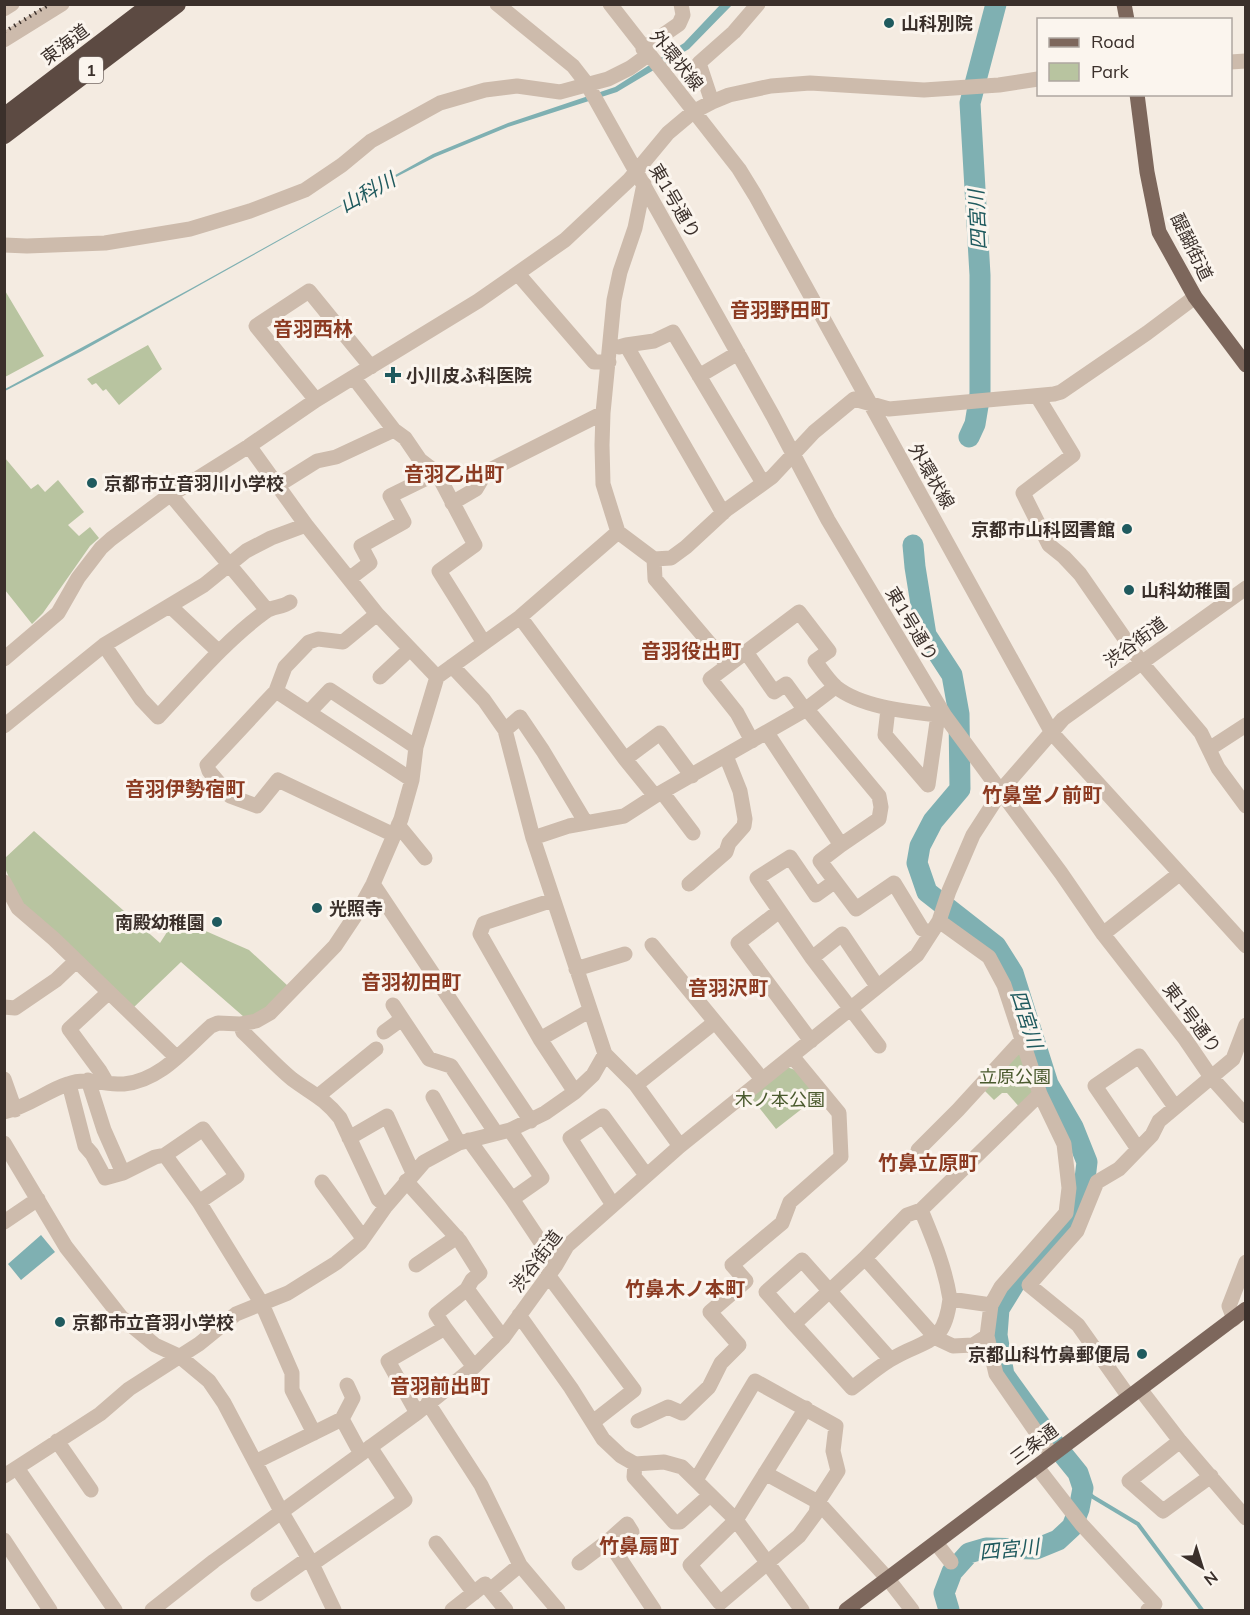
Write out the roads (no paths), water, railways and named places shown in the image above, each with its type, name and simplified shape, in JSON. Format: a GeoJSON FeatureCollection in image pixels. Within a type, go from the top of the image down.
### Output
{"type":"FeatureCollection","features":[{"type":"Feature","properties":{"kind":"highway","name":"東海道"},"geometry":{"type":"LineString","coordinates":[[4,117],[152,4]]}},
{"type":"Feature","properties":{"kind":"highway","name":"東海道"},"geometry":{"type":"LineString","coordinates":[[4,135],[177,4]]}},
{"type":"Feature","properties":{"kind":"main road","name":"醍醐街道"},"geometry":{"type":"LineString","coordinates":[[1137,96],[1147,172],[1159,232],[1195,297],[1245,365]]}},
{"type":"Feature","properties":{"kind":"main road","name":"三条通"},"geometry":{"type":"LineString","coordinates":[[846,1611],[1239,1314]]}},
{"type":"Feature","properties":{"kind":"street"},"geometry":{"type":"LineString","coordinates":[[4,9],[12,4]]}},
{"type":"Feature","properties":{"kind":"street"},"geometry":{"type":"LineString","coordinates":[[4,40],[62,4]]}},
{"type":"Feature","properties":{"kind":"street","name":"東1号通り"},"geometry":{"type":"LineString","coordinates":[[497,4],[573,66],[589,86],[828,520],[942,716],[1002,791],[1103,934],[1185,1039],[1211,1077],[1245,1116]]}},
{"type":"Feature","properties":{"kind":"street","name":"外環状線"},"geometry":{"type":"LineString","coordinates":[[610,4],[739,169],[1052,733],[1245,946]]}},
{"type":"Feature","properties":{"kind":"street"},"geometry":{"type":"LineString","coordinates":[[4,245],[105,243],[190,229],[250,211],[305,190],[342,165],[371,141],[440,103],[485,90],[518,86],[560,92],[608,79],[630,68],[679,24],[683,15],[681,4]]}},
{"type":"Feature","properties":{"kind":"street"},"geometry":{"type":"LineString","coordinates":[[712,102],[699,63],[734,32],[758,4]]}},
{"type":"Feature","properties":{"kind":"street"},"geometry":{"type":"LineString","coordinates":[[5,659],[58,613],[78,578],[101,548],[171,495],[316,400],[518,274],[566,240],[640,178],[668,133],[693,111],[729,95],[771,86],[810,83],[924,90],[999,85],[1037,79]]}},
{"type":"Feature","properties":{"kind":"street"},"geometry":{"type":"LineString","coordinates":[[640,178],[635,228],[620,272],[614,300],[615,352],[603,414],[603,484],[618,532],[654,559],[671,558],[723,513],[772,477],[822,425],[854,399],[890,409],[980,402],[1061,392],[1195,297]]}},
{"type":"Feature","properties":{"kind":"street"},"geometry":{"type":"LineString","coordinates":[[518,274],[594,362],[615,352],[654,341],[673,332],[763,483]]}},
{"type":"Feature","properties":{"kind":"street"},"geometry":{"type":"LineString","coordinates":[[316,400],[256,326],[309,291],[371,367]]}},
{"type":"Feature","properties":{"kind":"street"},"geometry":{"type":"LineString","coordinates":[[615,352],[723,513]]}},
{"type":"Feature","properties":{"kind":"street"},"geometry":{"type":"LineString","coordinates":[[699,376],[738,353]]}},
{"type":"Feature","properties":{"kind":"street"},"geometry":{"type":"LineString","coordinates":[[354,378],[394,430],[405,438],[420,460],[437,473],[475,545],[439,571],[484,643]]}},
{"type":"Feature","properties":{"kind":"street"},"geometry":{"type":"LineString","coordinates":[[1037,396],[1073,455],[1023,493],[1049,545],[1080,574],[1141,662],[1189,717],[1201,733],[1218,768],[1245,806]]}},
{"type":"Feature","properties":{"kind":"street"},"geometry":{"type":"LineString","coordinates":[[452,503],[476,489],[486,472],[603,414]]}},
{"type":"Feature","properties":{"kind":"street"},"geometry":{"type":"LineString","coordinates":[[277,486],[317,461],[336,457],[394,430]]}},
{"type":"Feature","properties":{"kind":"street"},"geometry":{"type":"LineString","coordinates":[[249,446],[306,525],[377,614],[437,677]]}},
{"type":"Feature","properties":{"kind":"street"},"geometry":{"type":"LineString","coordinates":[[349,579],[370,563],[361,546],[404,522],[390,496],[437,473]]}},
{"type":"Feature","properties":{"kind":"street"},"geometry":{"type":"LineString","coordinates":[[171,495],[267,610]]}},
{"type":"Feature","properties":{"kind":"street"},"geometry":{"type":"LineString","coordinates":[[4,726],[104,645],[204,585],[254,547],[306,525]]}},
{"type":"Feature","properties":{"kind":"street"},"geometry":{"type":"LineString","coordinates":[[4,1079],[10,1111],[69,1083],[88,1080],[123,1084],[140,1081],[155,1075],[211,1026],[225,1022],[240,1024],[256,1021],[270,1013],[335,946],[373,884],[396,830],[411,780],[416,747],[437,677],[520,617],[618,532]]}},
{"type":"Feature","properties":{"kind":"street"},"geometry":{"type":"LineString","coordinates":[[654,559],[655,579],[728,665]]}},
{"type":"Feature","properties":{"kind":"street","name":"渋谷街道"},"geometry":{"type":"LineString","coordinates":[[152,1611],[214,1561],[423,1408],[474,1367],[502,1338],[567,1246],[680,1146],[917,955],[935,927],[973,835],[1002,791],[1063,718],[1245,588]]}},
{"type":"Feature","properties":{"kind":"street"},"geometry":{"type":"LineString","coordinates":[[170,606],[219,652]]}},
{"type":"Feature","properties":{"kind":"street"},"geometry":{"type":"LineString","coordinates":[[104,645],[141,699],[158,717],[219,652],[267,610],[288,608]]}},
{"type":"Feature","properties":{"kind":"street"},"geometry":{"type":"LineString","coordinates":[[752,741],[737,713],[710,679],[799,612],[829,651],[815,660],[835,687],[888,709],[942,716],[928,785],[885,735],[888,709]]}},
{"type":"Feature","properties":{"kind":"street"},"geometry":{"type":"LineString","coordinates":[[377,614],[343,642],[318,639],[309,642],[285,667],[276,691],[207,765],[209,771],[230,796],[257,806],[278,780],[396,830],[425,858]]}},
{"type":"Feature","properties":{"kind":"street"},"geometry":{"type":"LineString","coordinates":[[520,617],[625,759],[693,833]]}},
{"type":"Feature","properties":{"kind":"street"},"geometry":{"type":"LineString","coordinates":[[380,677],[410,649]]}},
{"type":"Feature","properties":{"kind":"street"},"geometry":{"type":"LineString","coordinates":[[746,652],[774,692],[786,684],[805,710],[810,713],[879,796],[881,807],[879,819],[820,861],[834,882],[856,909],[894,883],[922,928],[935,927],[989,957],[1004,985],[1040,1094],[1064,1144],[1070,1188],[1065,1213],[1001,1287],[991,1305],[987,1336],[996,1374],[1057,1452]]}},
{"type":"Feature","properties":{"kind":"street"},"geometry":{"type":"LineString","coordinates":[[452,666],[484,700],[505,730],[533,838],[605,1054],[636,1085],[680,1146]]}},
{"type":"Feature","properties":{"kind":"street"},"geometry":{"type":"LineString","coordinates":[[533,838],[586,823],[624,816],[805,710],[835,687]]}},
{"type":"Feature","properties":{"kind":"street"},"geometry":{"type":"LineString","coordinates":[[309,712],[330,690],[416,747]]}},
{"type":"Feature","properties":{"kind":"street"},"geometry":{"type":"LineString","coordinates":[[276,691],[411,780]]}},
{"type":"Feature","properties":{"kind":"street"},"geometry":{"type":"LineString","coordinates":[[505,730],[520,717],[586,823]]}},
{"type":"Feature","properties":{"kind":"street"},"geometry":{"type":"LineString","coordinates":[[1209,749],[1245,725]]}},
{"type":"Feature","properties":{"kind":"street"},"geometry":{"type":"LineString","coordinates":[[625,759],[660,733],[692,776]]}},
{"type":"Feature","properties":{"kind":"street"},"geometry":{"type":"LineString","coordinates":[[767,733],[841,845]]}},
{"type":"Feature","properties":{"kind":"street"},"geometry":{"type":"LineString","coordinates":[[689,884],[726,852],[729,843],[744,826],[740,791],[726,756]]}},
{"type":"Feature","properties":{"kind":"street"},"geometry":{"type":"LineString","coordinates":[[834,882],[816,895],[790,857],[757,878],[778,912],[879,1046]]}},
{"type":"Feature","properties":{"kind":"street"},"geometry":{"type":"LineString","coordinates":[[1103,934],[1179,874]]}},
{"type":"Feature","properties":{"kind":"street"},"geometry":{"type":"LineString","coordinates":[[4,882],[11,910],[76,961],[176,1057]]}},
{"type":"Feature","properties":{"kind":"street"},"geometry":{"type":"LineString","coordinates":[[373,884],[531,1121]]}},
{"type":"Feature","properties":{"kind":"street"},"geometry":{"type":"LineString","coordinates":[[553,900],[484,923],[480,934],[540,1039],[575,1092]]}},
{"type":"Feature","properties":{"kind":"street"},"geometry":{"type":"LineString","coordinates":[[778,912],[738,943],[811,1041]]}},
{"type":"Feature","properties":{"kind":"street"},"geometry":{"type":"LineString","coordinates":[[812,958],[842,934],[877,986]]}},
{"type":"Feature","properties":{"kind":"street"},"geometry":{"type":"LineString","coordinates":[[652,945],[762,1079]]}},
{"type":"Feature","properties":{"kind":"street"},"geometry":{"type":"LineString","coordinates":[[576,969],[625,954]]}},
{"type":"Feature","properties":{"kind":"street"},"geometry":{"type":"LineString","coordinates":[[4,1007],[15,1008],[56,980],[76,961]]}},
{"type":"Feature","properties":{"kind":"street"},"geometry":{"type":"LineString","coordinates":[[107,1083],[69,1029],[109,992]]}},
{"type":"Feature","properties":{"kind":"street"},"geometry":{"type":"LineString","coordinates":[[393,1005],[429,1059],[451,1066],[542,1178],[512,1199]]}},
{"type":"Feature","properties":{"kind":"street"},"geometry":{"type":"LineString","coordinates":[[540,1039],[589,1011]]}},
{"type":"Feature","properties":{"kind":"street"},"geometry":{"type":"LineString","coordinates":[[384,1032],[402,1019]]}},
{"type":"Feature","properties":{"kind":"street"},"geometry":{"type":"LineString","coordinates":[[636,1085],[716,1022]]}},
{"type":"Feature","properties":{"kind":"street"},"geometry":{"type":"LineString","coordinates":[[240,1024],[243,1032],[292,1079],[318,1096],[340,1118],[378,1199],[386,1206]]}},
{"type":"Feature","properties":{"kind":"street"},"geometry":{"type":"LineString","coordinates":[[1245,1025],[1233,1059],[1159,1121],[1152,1135],[1119,1169],[1097,1182],[1077,1231],[1029,1285],[1078,1324],[1134,1393],[1180,1441],[1245,1518]]}},
{"type":"Feature","properties":{"kind":"street"},"geometry":{"type":"LineString","coordinates":[[918,1150],[1022,1040]]}},
{"type":"Feature","properties":{"kind":"street"},"geometry":{"type":"LineString","coordinates":[[318,1096],[376,1049]]}},
{"type":"Feature","properties":{"kind":"street"},"geometry":{"type":"LineString","coordinates":[[115,1611],[11,1472],[100,1414],[129,1389],[199,1344],[236,1314],[288,1293],[336,1263],[354,1249],[386,1206],[424,1162],[464,1141],[503,1132],[531,1121],[575,1092],[593,1075],[605,1054]]}},
{"type":"Feature","properties":{"kind":"street"},"geometry":{"type":"LineString","coordinates":[[638,1421],[668,1407],[682,1413],[709,1387],[721,1363],[739,1346],[710,1312],[746,1281],[732,1265],[782,1223],[790,1202],[840,1157],[839,1113],[792,1056]]}},
{"type":"Feature","properties":{"kind":"street"},"geometry":{"type":"LineString","coordinates":[[1138,1149],[1095,1086],[1139,1056],[1175,1107]]}},
{"type":"Feature","properties":{"kind":"street"},"geometry":{"type":"LineString","coordinates":[[88,1080],[104,1130],[123,1173]]}},
{"type":"Feature","properties":{"kind":"street"},"geometry":{"type":"LineString","coordinates":[[69,1083],[85,1146],[107,1179],[155,1157],[165,1155],[203,1129],[237,1176],[199,1202]]}},
{"type":"Feature","properties":{"kind":"street"},"geometry":{"type":"LineString","coordinates":[[794,1324],[908,1215],[921,1210],[1040,1094]]}},
{"type":"Feature","properties":{"kind":"street"},"geometry":{"type":"LineString","coordinates":[[433,1097],[464,1141],[512,1199],[552,1270],[634,1390],[592,1422]]}},
{"type":"Feature","properties":{"kind":"street"},"geometry":{"type":"LineString","coordinates":[[349,1138],[387,1116],[410,1177],[457,1237],[480,1273],[467,1289],[436,1314],[474,1367]]}},
{"type":"Feature","properties":{"kind":"street"},"geometry":{"type":"LineString","coordinates":[[613,1205],[570,1138],[603,1116],[646,1175]]}},
{"type":"Feature","properties":{"kind":"street"},"geometry":{"type":"LineString","coordinates":[[4,1143],[66,1247],[120,1317],[155,1345],[178,1356],[208,1381],[224,1403],[310,1561],[334,1611]]}},
{"type":"Feature","properties":{"kind":"street"},"geometry":{"type":"LineString","coordinates":[[165,1155],[199,1202],[262,1305],[291,1373],[292,1390],[314,1433]]}},
{"type":"Feature","properties":{"kind":"street"},"geometry":{"type":"LineString","coordinates":[[322,1182],[363,1238]]}},
{"type":"Feature","properties":{"kind":"street"},"geometry":{"type":"LineString","coordinates":[[4,1222],[38,1199]]}},
{"type":"Feature","properties":{"kind":"street"},"geometry":{"type":"LineString","coordinates":[[890,1359],[802,1260],[765,1292],[852,1388],[890,1359],[936,1338],[948,1320],[950,1299],[947,1281],[938,1250],[921,1210]]}},
{"type":"Feature","properties":{"kind":"street"},"geometry":{"type":"LineString","coordinates":[[416,1265],[457,1237]]}},
{"type":"Feature","properties":{"kind":"street"},"geometry":{"type":"LineString","coordinates":[[865,1258],[936,1338],[953,1346],[973,1345],[987,1336]]}},
{"type":"Feature","properties":{"kind":"street"},"geometry":{"type":"LineString","coordinates":[[1239,1314],[1229,1306],[1245,1262]]}},
{"type":"Feature","properties":{"kind":"street"},"geometry":{"type":"LineString","coordinates":[[467,1289],[502,1338]]}},
{"type":"Feature","properties":{"kind":"street"},"geometry":{"type":"LineString","coordinates":[[950,1299],[991,1305]]}},
{"type":"Feature","properties":{"kind":"street"},"geometry":{"type":"LineString","coordinates":[[519,1315],[603,1439],[621,1456],[635,1464],[664,1462],[682,1467],[736,1520],[802,1611]]}},
{"type":"Feature","properties":{"kind":"street"},"geometry":{"type":"LineString","coordinates":[[444,1328],[388,1361],[481,1485],[520,1565],[558,1611]]}},
{"type":"Feature","properties":{"kind":"street"},"geometry":{"type":"LineString","coordinates":[[696,1480],[755,1381],[806,1408],[836,1426],[833,1451],[838,1471],[818,1502],[816,1513],[799,1536],[720,1603],[690,1565],[736,1520],[806,1408]]}},
{"type":"Feature","properties":{"kind":"street"},"geometry":{"type":"LineString","coordinates":[[255,1462],[342,1419],[353,1398],[347,1385]]}},
{"type":"Feature","properties":{"kind":"street"},"geometry":{"type":"LineString","coordinates":[[258,1594],[405,1500],[342,1419]]}},
{"type":"Feature","properties":{"kind":"street"},"geometry":{"type":"LineString","coordinates":[[57,1441],[91,1490]]}},
{"type":"Feature","properties":{"kind":"street"},"geometry":{"type":"LineString","coordinates":[[1180,1441],[1129,1481],[1163,1511],[1211,1476]]}},
{"type":"Feature","properties":{"kind":"street"},"geometry":{"type":"LineString","coordinates":[[635,1464],[634,1477],[674,1522],[680,1522],[710,1495]]}},
{"type":"Feature","properties":{"kind":"street"},"geometry":{"type":"LineString","coordinates":[[1036,1467],[1082,1525],[1155,1604],[1148,1611]]}},
{"type":"Feature","properties":{"kind":"street"},"geometry":{"type":"LineString","coordinates":[[765,1473],[818,1502],[888,1579],[912,1611]]}},
{"type":"Feature","properties":{"kind":"street"},"geometry":{"type":"LineString","coordinates":[[579,1563],[627,1524],[632,1532]]}},
{"type":"Feature","properties":{"kind":"street"},"geometry":{"type":"LineString","coordinates":[[4,1540],[50,1611]]}},
{"type":"Feature","properties":{"kind":"street"},"geometry":{"type":"LineString","coordinates":[[608,1541],[653,1610]]}},
{"type":"Feature","properties":{"kind":"street"},"geometry":{"type":"LineString","coordinates":[[436,1543],[474,1593]]}},
{"type":"Feature","properties":{"kind":"street"},"geometry":{"type":"LineString","coordinates":[[936,1543],[951,1562]]}},
{"type":"Feature","properties":{"kind":"street"},"geometry":{"type":"LineString","coordinates":[[490,1590],[520,1565]]}},
{"type":"Feature","properties":{"kind":"street"},"geometry":{"type":"LineString","coordinates":[[452,1611],[485,1584],[506,1611]]}},
{"type":"Feature","properties":{"kind":"water"},"geometry":{"type":"Polygon","coordinates":[[[720,5],[732,5],[689,49],[617,92],[508,127],[435,157],[361,195],[82,351],[5,391],[433,154],[508,123],[615,87],[684,43],[720,5]]]}},
{"type":"Feature","properties":{"kind":"water"},"geometry":{"type":"Polygon","coordinates":[[[41,1235],[55,1252],[21,1280],[8,1264],[41,1235]]]}},
{"type":"Feature","properties":{"kind":"waterway","name":"四宮川"},"geometry":{"type":"LineString","coordinates":[[969,437],[975,424],[980,394],[980,275],[970,103],[996,4]]}},
{"type":"Feature","properties":{"kind":"waterway","name":"四宮川"},"geometry":{"type":"LineString","coordinates":[[913,545],[926,635],[952,675],[959,714],[960,789],[933,821],[920,846],[917,863],[927,892],[996,946],[1013,973],[1048,1084],[1073,1127],[1087,1162],[1082,1204],[1070,1227],[1015,1283],[999,1309],[997,1335],[1004,1375],[1078,1473],[1083,1488],[1079,1509],[1072,1527],[1058,1540],[1036,1549],[986,1548],[969,1553],[952,1572],[944,1593],[949,1610]]}},
{"type":"Feature","properties":{"kind":"waterway"},"geometry":{"type":"LineString","coordinates":[[1083,1488],[1093,1497],[1138,1524],[1202,1610]]}},
{"type":"Feature","properties":{"kind":"railway"},"geometry":{"type":"LineString","coordinates":[[4,32],[50,4]]}},
{"type":"Feature","properties":{"kind":"place","name":"山科別院"},"geometry":{"type":"Point","coordinates":[889,23]}},
{"type":"Feature","properties":{"kind":"place","name":"小川皮ふ科医院"},"geometry":{"type":"Point","coordinates":[393,375]}},
{"type":"Feature","properties":{"kind":"place","name":"京都市立音羽川小学校"},"geometry":{"type":"Point","coordinates":[92,483]}},
{"type":"Feature","properties":{"kind":"place","name":"京都市山科図書館"},"geometry":{"type":"Point","coordinates":[1127,529]}},
{"type":"Feature","properties":{"kind":"place","name":"山科幼稚園"},"geometry":{"type":"Point","coordinates":[1129,590]}},
{"type":"Feature","properties":{"kind":"place","name":"光照寺"},"geometry":{"type":"Point","coordinates":[317,908]}},
{"type":"Feature","properties":{"kind":"place","name":"南殿幼稚園"},"geometry":{"type":"Point","coordinates":[217,922]}},
{"type":"Feature","properties":{"kind":"place","name":"京都市立音羽小学校"},"geometry":{"type":"Point","coordinates":[60,1322]}},
{"type":"Feature","properties":{"kind":"place","name":"京都山科竹鼻郵便局"},"geometry":{"type":"Point","coordinates":[1142,1354]}},
{"type":"Feature","properties":{"kind":"district","name":"音羽野田町"},"geometry":{"type":"Point","coordinates":[780,309]}},
{"type":"Feature","properties":{"kind":"district","name":"音羽西林"},"geometry":{"type":"Point","coordinates":[313,328]}},
{"type":"Feature","properties":{"kind":"district","name":"音羽乙出町"},"geometry":{"type":"Point","coordinates":[454,473]}},
{"type":"Feature","properties":{"kind":"district","name":"音羽役出町"},"geometry":{"type":"Point","coordinates":[691,650]}},
{"type":"Feature","properties":{"kind":"district","name":"音羽伊勢宿町"},"geometry":{"type":"Point","coordinates":[185,788]}},
{"type":"Feature","properties":{"kind":"district","name":"竹鼻堂ノ前町"},"geometry":{"type":"Point","coordinates":[1042,794]}},
{"type":"Feature","properties":{"kind":"district","name":"音羽初田町"},"geometry":{"type":"Point","coordinates":[411,981]}},
{"type":"Feature","properties":{"kind":"district","name":"音羽沢町"},"geometry":{"type":"Point","coordinates":[728,987]}},
{"type":"Feature","properties":{"kind":"district","name":"竹鼻立原町"},"geometry":{"type":"Point","coordinates":[928,1162]}},
{"type":"Feature","properties":{"kind":"district","name":"竹鼻木ノ本町"},"geometry":{"type":"Point","coordinates":[685,1288]}},
{"type":"Feature","properties":{"kind":"district","name":"音羽前出町"},"geometry":{"type":"Point","coordinates":[440,1385]}},
{"type":"Feature","properties":{"kind":"district","name":"竹鼻扇町"},"geometry":{"type":"Point","coordinates":[639,1545]}},
{"type":"Feature","properties":{"kind":"water label","name":"山科川"},"geometry":{"type":"Point","coordinates":[367,192]}},
{"type":"Feature","properties":{"kind":"park label","name":"立原公園"},"geometry":{"type":"Point","coordinates":[1015,1076]}},
{"type":"Feature","properties":{"kind":"park label","name":"木ノ本公園"},"geometry":{"type":"Point","coordinates":[780,1099]}}]}
